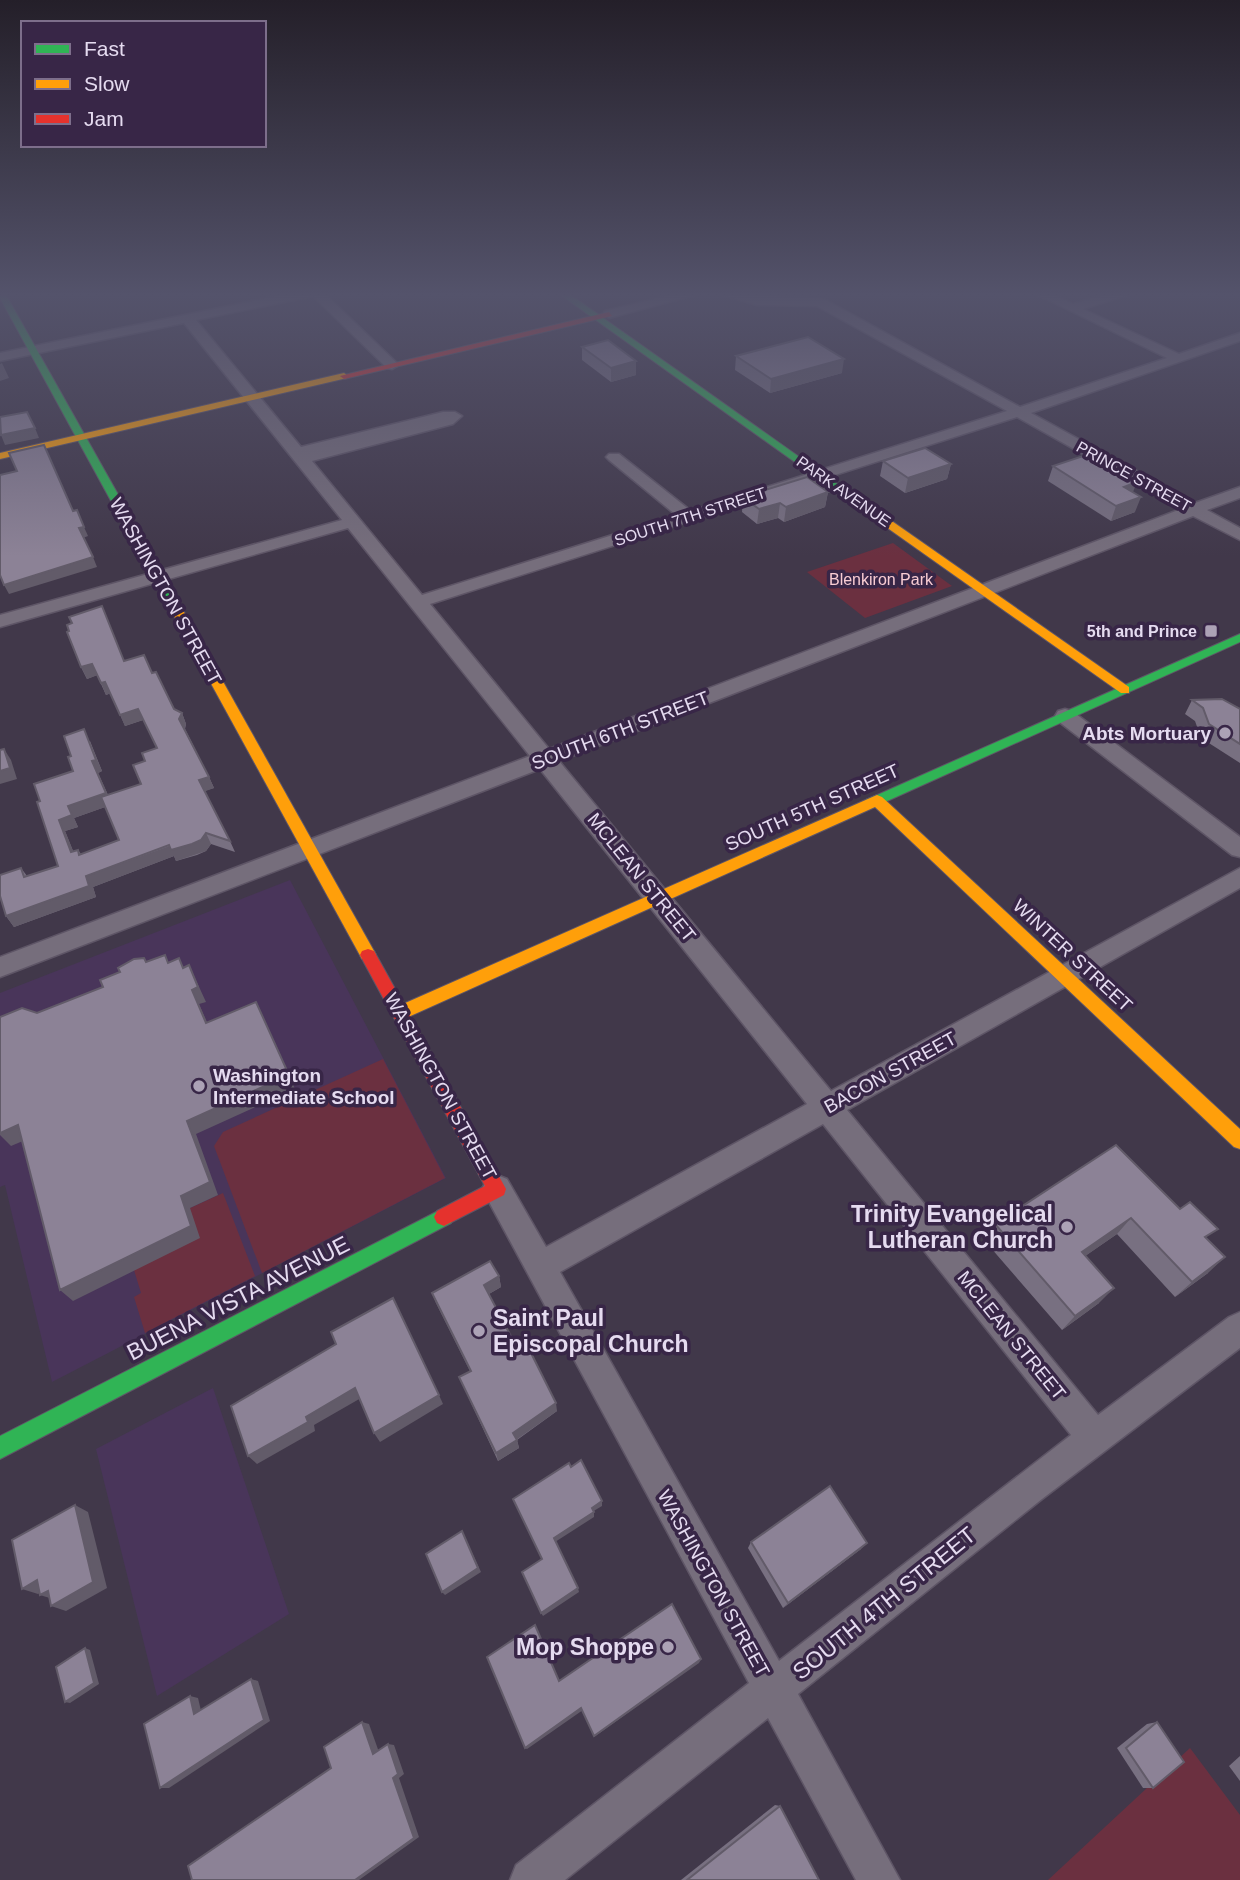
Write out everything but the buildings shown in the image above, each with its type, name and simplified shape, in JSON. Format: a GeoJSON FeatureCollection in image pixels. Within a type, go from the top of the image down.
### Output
{"type":"FeatureCollection","features":[{"type":"Feature","properties":{"kind":"street","name":"WASHINGTON STREET"},"geometry":{"type":"LineString","coordinates":[[51,381],[879,1880]]}},
{"type":"Feature","properties":{"kind":"street","name":"MCLEAN STREET"},"geometry":{"type":"LineString","coordinates":[[239,381],[1094,1437]]}},
{"type":"Feature","properties":{"kind":"street"},"geometry":{"type":"LineString","coordinates":[[0,456],[324,381]]}},
{"type":"Feature","properties":{"kind":"street","name":"PARK AVENUE"},"geometry":{"type":"LineString","coordinates":[[696,381],[992,587],[1141,683]]}},
{"type":"Feature","properties":{"kind":"street","name":"PRINCE STREET"},"geometry":{"type":"LineString","coordinates":[[962,381],[1240,536]]}},
{"type":"Feature","properties":{"kind":"street","name":"SOUTH 7TH STREET"},"geometry":{"type":"LineString","coordinates":[[419,602],[1113,381]]}},
{"type":"Feature","properties":{"kind":"street"},"geometry":{"type":"LineString","coordinates":[[443,416],[455,416],[448,421],[300,456],[443,416]]}},
{"type":"Feature","properties":{"kind":"street"},"geometry":{"type":"LineString","coordinates":[[614,457],[687,516]]}},
{"type":"Feature","properties":{"kind":"street","name":"SOUTH 6TH STREET"},"geometry":{"type":"LineString","coordinates":[[0,967],[1240,492]]}},
{"type":"Feature","properties":{"kind":"street"},"geometry":{"type":"LineString","coordinates":[[0,621],[354,522]]}},
{"type":"Feature","properties":{"kind":"street","name":"PARK AVENUE"},"geometry":{"type":"LineString","coordinates":[[992,587],[1125,690]]}},
{"type":"Feature","properties":{"kind":"street","name":"SOUTH 5TH STREET"},"geometry":{"type":"LineString","coordinates":[[400,1013],[1065,716],[1236,644]]}},
{"type":"Feature","properties":{"kind":"street"},"geometry":{"type":"LineString","coordinates":[[1065,716],[1240,849]]}},
{"type":"Feature","properties":{"kind":"street","name":"WINTER STREET"},"geometry":{"type":"LineString","coordinates":[[877,800],[1240,1141]]}},
{"type":"Feature","properties":{"kind":"street","name":"BACON STREET"},"geometry":{"type":"LineString","coordinates":[[540,1266],[1240,877]]}},
{"type":"Feature","properties":{"kind":"street","name":"BUENA VISTA AVENUE"},"geometry":{"type":"LineString","coordinates":[[0,1448],[497,1189]]}},
{"type":"Feature","properties":{"kind":"street","name":"SOUTH 4TH STREET"},"geometry":{"type":"LineString","coordinates":[[531,1880],[1094,1437],[1240,1328]]}},
{"type":"Feature","properties":{"kind":"shaded area","name":"Washington Intermediate School"},"geometry":{"type":"Polygon","coordinates":[[[290,880],[446,1178],[52,1382],[5,1185],[0,1187],[0,993],[290,880]]]}},
{"type":"Feature","properties":{"kind":"shaded area"},"geometry":{"type":"Polygon","coordinates":[[[213,1388],[289,1614],[157,1696],[96,1449],[213,1388]]]}},
{"type":"Feature","properties":{"kind":"green space","name":"Blenkiron Park"},"geometry":{"type":"Polygon","coordinates":[[[893,543],[952,586],[865,618],[807,572],[893,543]]]}},
{"type":"Feature","properties":{"kind":"green space"},"geometry":{"type":"Polygon","coordinates":[[[383,1059],[445,1178],[262,1273],[214,1146],[223,1132],[383,1059]]]}},
{"type":"Feature","properties":{"kind":"green space"},"geometry":{"type":"Polygon","coordinates":[[[223,1193],[255,1276],[145,1333],[134,1297],[141,1293],[134,1270],[190,1208],[223,1193]]]}},
{"type":"Feature","properties":{"kind":"green space"},"geometry":{"type":"Polygon","coordinates":[[[1190,1748],[1240,1815],[1240,1880],[1048,1880],[1190,1748]]]}},
{"type":"Feature","properties":{"kind":"traffic: fast"},"geometry":{"type":"LineString","coordinates":[[50,381],[174,605]]}},
{"type":"Feature","properties":{"kind":"traffic: fast"},"geometry":{"type":"LineString","coordinates":[[686,381],[852,498]]}},
{"type":"Feature","properties":{"kind":"traffic: fast"},"geometry":{"type":"LineString","coordinates":[[871,803],[1240,638]]}},
{"type":"Feature","properties":{"kind":"traffic: fast"},"geometry":{"type":"LineString","coordinates":[[0,1448],[444,1217]]}},
{"type":"Feature","properties":{"kind":"traffic: slow"},"geometry":{"type":"LineString","coordinates":[[0,456],[324,381]]}},
{"type":"Feature","properties":{"kind":"traffic: slow"},"geometry":{"type":"LineString","coordinates":[[852,498],[1125,690]]}},
{"type":"Feature","properties":{"kind":"traffic: slow"},"geometry":{"type":"LineString","coordinates":[[174,605],[368,955]]}},
{"type":"Feature","properties":{"kind":"traffic: slow"},"geometry":{"type":"LineString","coordinates":[[877,800],[1240,1141]]}},
{"type":"Feature","properties":{"kind":"traffic: slow"},"geometry":{"type":"LineString","coordinates":[[400,1013],[871,803]]}},
{"type":"Feature","properties":{"kind":"traffic: jam"},"geometry":{"type":"LineString","coordinates":[[368,955],[497,1189],[444,1217]]}},
{"type":"Feature","properties":{"kind":"place","name":"5th and Prince"},"geometry":{"type":"Point","coordinates":[1211,631]}},
{"type":"Feature","properties":{"kind":"place","name":"Abts Mortuary"},"geometry":{"type":"Point","coordinates":[1225,733]}},
{"type":"Feature","properties":{"kind":"place","name":"Washington Intermediate School"},"geometry":{"type":"Point","coordinates":[199,1086]}},
{"type":"Feature","properties":{"kind":"place","name":"Trinity Evangelical Lutheran Church"},"geometry":{"type":"Point","coordinates":[1067,1227]}},
{"type":"Feature","properties":{"kind":"place","name":"Saint Paul Episcopal Church"},"geometry":{"type":"Point","coordinates":[479,1331]}},
{"type":"Feature","properties":{"kind":"place","name":"Mop Shoppe"},"geometry":{"type":"Point","coordinates":[668,1647]}}]}
